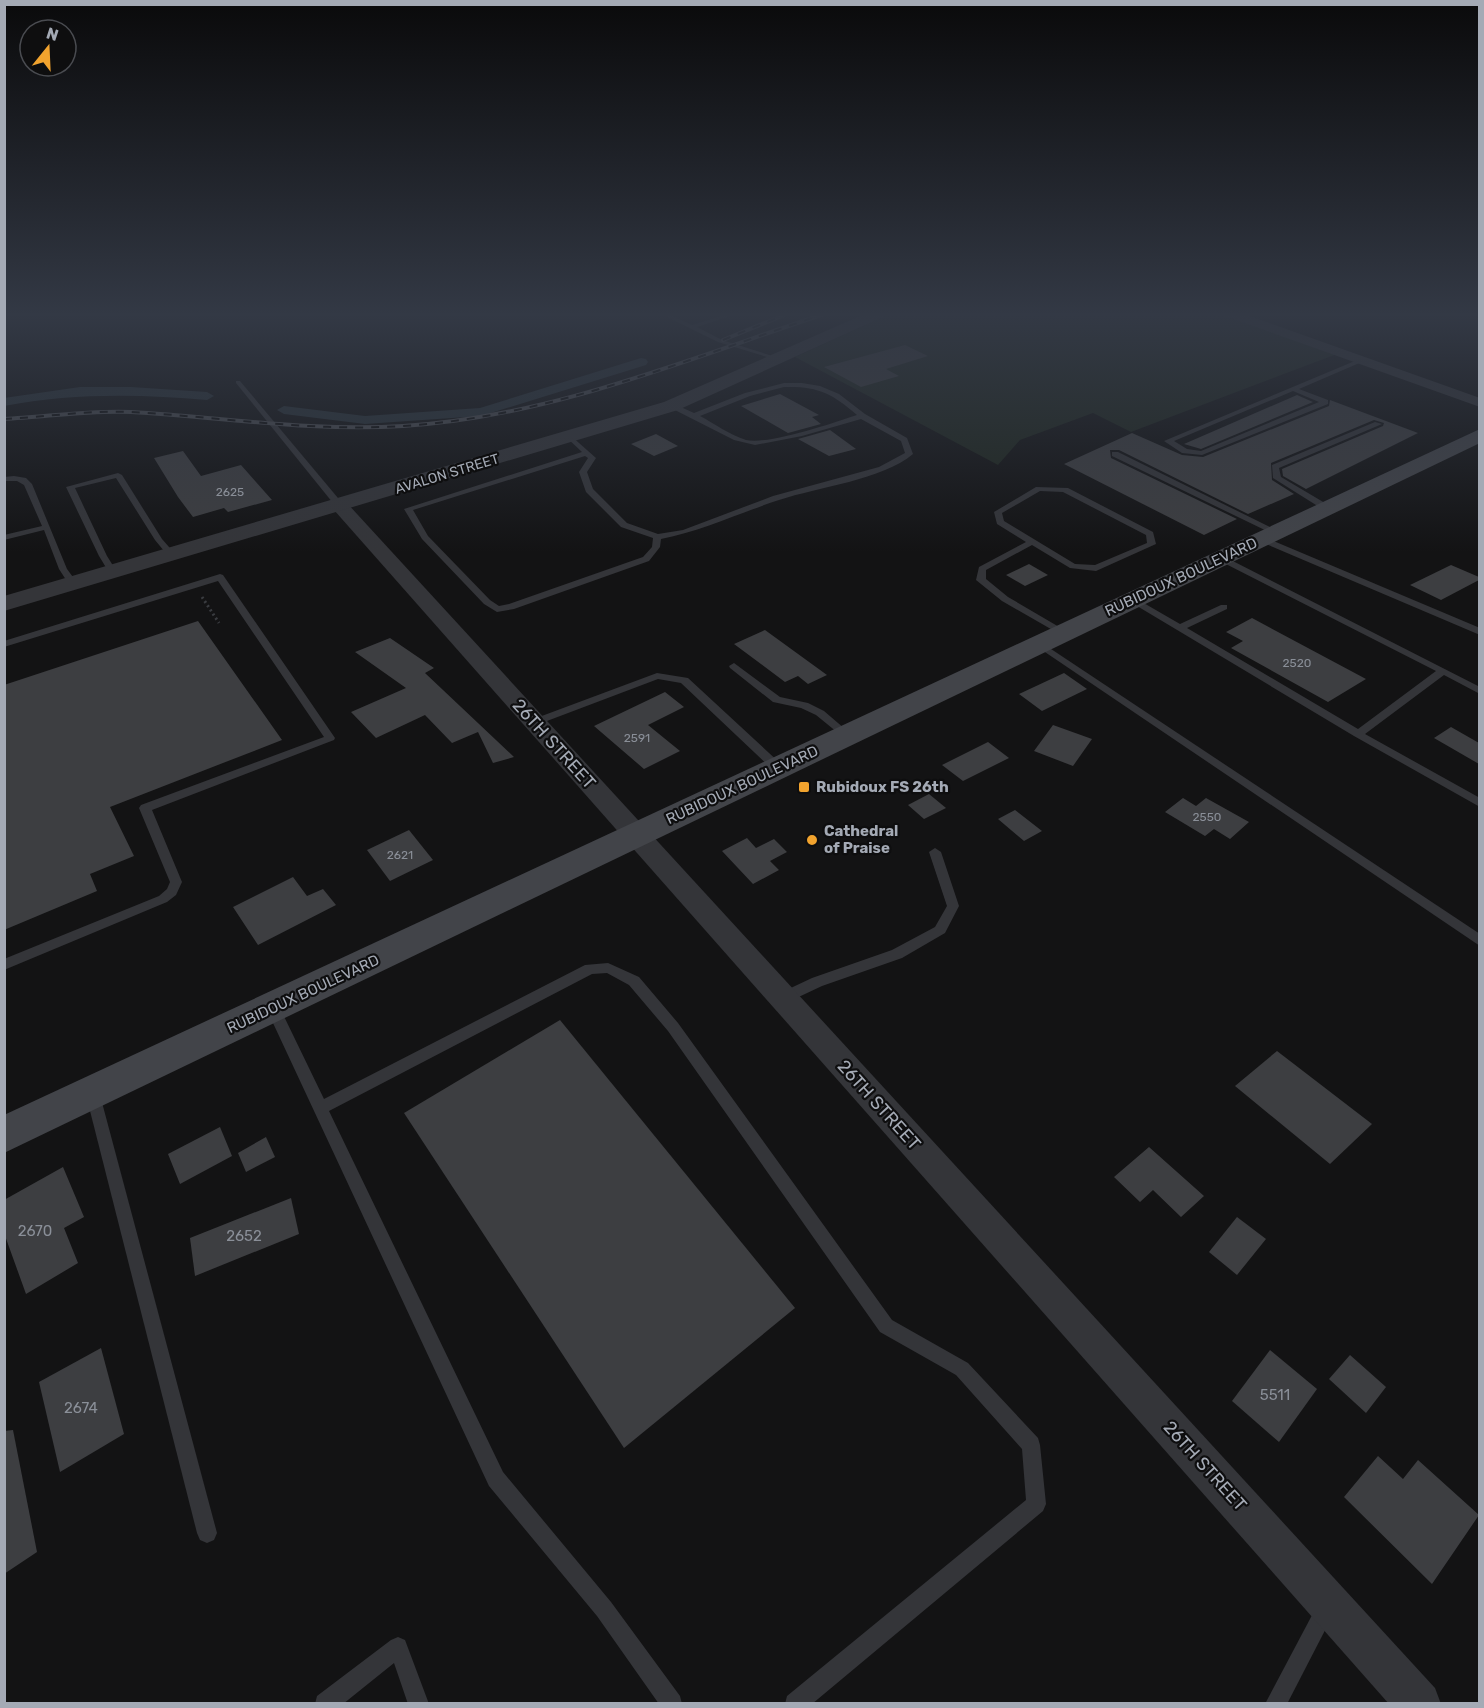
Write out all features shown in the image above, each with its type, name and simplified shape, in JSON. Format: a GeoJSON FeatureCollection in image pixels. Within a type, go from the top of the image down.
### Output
{"type":"FeatureCollection","features":[{"type":"Feature","properties":{"kind":"main road","name":"RUBIDOUX BOULEVARD"},"geometry":{"type":"LineString","coordinates":[[4,1135],[1479,435]]}},
{"type":"Feature","properties":{"kind":"street","name":"AVALON STREET"},"geometry":{"type":"LineString","coordinates":[[4,604],[570,437],[671,406],[702,393]]}},
{"type":"Feature","properties":{"kind":"street"},"geometry":{"type":"LineString","coordinates":[[1451,393],[1479,403]]}},
{"type":"Feature","properties":{"kind":"street","name":"26TH STREET"},"geometry":{"type":"LineString","coordinates":[[340,506],[1419,1704]]}},
{"type":"Feature","properties":{"kind":"lane"},"geometry":{"type":"LineString","coordinates":[[247,393],[340,506]]}},
{"type":"Feature","properties":{"kind":"lane"},"geometry":{"type":"LineString","coordinates":[[696,415],[751,393]]}},
{"type":"Feature","properties":{"kind":"lane"},"geometry":{"type":"LineString","coordinates":[[570,437],[592,458],[583,472],[589,490],[624,525],[657,537],[684,532],[776,498],[882,469],[909,454],[904,440],[862,416],[837,395],[828,393]]}},
{"type":"Feature","properties":{"kind":"lane"},"geometry":{"type":"LineString","coordinates":[[1285,393],[1168,441],[1185,451],[1202,453],[1325,402],[1303,393]]}},
{"type":"Feature","properties":{"kind":"lane"},"geometry":{"type":"LineString","coordinates":[[671,406],[696,415],[748,443],[832,426],[862,416]]}},
{"type":"Feature","properties":{"kind":"lane"},"geometry":{"type":"LineString","coordinates":[[1327,508],[1277,478],[1275,466],[1378,424]]}},
{"type":"Feature","properties":{"kind":"lane"},"geometry":{"type":"LineString","coordinates":[[587,453],[408,509],[425,537],[487,602],[497,609],[511,607],[646,559],[656,547],[657,537]]}},
{"type":"Feature","properties":{"kind":"lane"},"geometry":{"type":"LineString","coordinates":[[1115,454],[1269,535],[1479,633]]}},
{"type":"Feature","properties":{"kind":"lane"},"geometry":{"type":"LineString","coordinates":[[113,572],[70,487],[118,474],[159,540],[172,555]]}},
{"type":"Feature","properties":{"kind":"lane"},"geometry":{"type":"LineString","coordinates":[[4,479],[15,478],[24,480],[28,484],[63,569],[73,584]]}},
{"type":"Feature","properties":{"kind":"lane"},"geometry":{"type":"LineString","coordinates":[[1039,489],[1065,490],[1150,534],[1152,544],[1096,568],[1073,566],[1032,542],[1000,522],[998,512],[1039,489]]}},
{"type":"Feature","properties":{"kind":"lane"},"geometry":{"type":"LineString","coordinates":[[4,538],[47,527]]}},
{"type":"Feature","properties":{"kind":"lane"},"geometry":{"type":"LineString","coordinates":[[1032,542],[982,569],[981,580],[1005,599],[1063,633]]}},
{"type":"Feature","properties":{"kind":"lane"},"geometry":{"type":"LineString","coordinates":[[1221,558],[1479,690]]}},
{"type":"Feature","properties":{"kind":"lane"},"geometry":{"type":"LineString","coordinates":[[4,644],[220,577],[330,738],[145,808],[176,882],[172,892],[163,899],[4,965]]}},
{"type":"Feature","properties":{"kind":"lane"},"geometry":{"type":"LineString","coordinates":[[1132,600],[1479,803]]}},
{"type":"Feature","properties":{"kind":"lane"},"geometry":{"type":"LineString","coordinates":[[1180,628],[1224,607]]}},
{"type":"Feature","properties":{"kind":"lane"},"geometry":{"type":"LineString","coordinates":[[1039,644],[1479,941]]}},
{"type":"Feature","properties":{"kind":"lane"},"geometry":{"type":"LineString","coordinates":[[734,666],[777,700],[804,705],[820,712],[847,735]]}},
{"type":"Feature","properties":{"kind":"lane"},"geometry":{"type":"LineString","coordinates":[[1358,734],[1443,671]]}},
{"type":"Feature","properties":{"kind":"lane"},"geometry":{"type":"LineString","coordinates":[[535,722],[657,676],[684,680],[778,768]]}},
{"type":"Feature","properties":{"kind":"lane"},"geometry":{"type":"LineString","coordinates":[[783,998],[817,981],[897,954],[940,930],[953,906],[935,852]]}},
{"type":"Feature","properties":{"kind":"lane"},"geometry":{"type":"LineString","coordinates":[[321,1108],[590,969],[608,968],[634,981],[673,1027],[886,1326],[962,1369],[1031,1445],[1036,1504],[795,1704]]}},
{"type":"Feature","properties":{"kind":"lane"},"geometry":{"type":"LineString","coordinates":[[273,1008],[496,1479],[604,1609],[672,1704]]}},
{"type":"Feature","properties":{"kind":"lane"},"geometry":{"type":"LineString","coordinates":[[93,1094],[207,1533]]}},
{"type":"Feature","properties":{"kind":"lane"},"geometry":{"type":"LineString","coordinates":[[1275,1704],[1329,1604]]}},
{"type":"Feature","properties":{"kind":"lane"},"geometry":{"type":"LineString","coordinates":[[325,1704],[398,1647],[419,1704]]}},
{"type":"Feature","properties":{"kind":"shaded area"},"geometry":{"type":"Polygon","coordinates":[[[862,393],[1235,393],[1131,432],[1093,413],[1020,440],[998,465],[862,393]]]}},
{"type":"Feature","properties":{"kind":"building"},"geometry":{"type":"Polygon","coordinates":[[[780,394],[819,415],[812,417],[821,424],[788,433],[741,406],[780,394]]]}},
{"type":"Feature","properties":{"kind":"building"},"geometry":{"type":"Polygon","coordinates":[[[1297,395],[1313,402],[1201,449],[1184,444],[1297,395]]]}},
{"type":"Feature","properties":{"kind":"building"},"geometry":{"type":"Polygon","coordinates":[[[1330,400],[1418,433],[1306,489],[1283,476],[1282,469],[1383,426],[1384,423],[1374,420],[1271,463],[1272,480],[1294,494],[1248,514],[1119,450],[1110,450],[1111,458],[1237,519],[1204,535],[1064,464],[1132,433],[1182,455],[1203,457],[1329,406],[1330,400]]]}},
{"type":"Feature","properties":{"kind":"building"},"geometry":{"type":"Polygon","coordinates":[[[830,430],[856,449],[829,456],[798,439],[830,430]]]}},
{"type":"Feature","properties":{"kind":"building"},"geometry":{"type":"Polygon","coordinates":[[[656,434],[678,446],[654,456],[631,444],[656,434]]]}},
{"type":"Feature","properties":{"kind":"building"},"geometry":{"type":"Polygon","coordinates":[[[183,451],[201,476],[241,465],[272,500],[228,512],[224,508],[193,517],[154,458],[183,451]]]}},
{"type":"Feature","properties":{"kind":"building"},"geometry":{"type":"Polygon","coordinates":[[[1029,564],[1048,575],[1025,586],[1006,575],[1029,564]]]}},
{"type":"Feature","properties":{"kind":"building"},"geometry":{"type":"Polygon","coordinates":[[[1451,565],[1479,577],[1479,580],[1441,600],[1410,585],[1451,565]]]}},
{"type":"Feature","properties":{"kind":"building"},"geometry":{"type":"Polygon","coordinates":[[[1252,618],[1366,679],[1328,702],[1231,648],[1243,641],[1226,632],[1252,618]]]}},
{"type":"Feature","properties":{"kind":"building"},"geometry":{"type":"Polygon","coordinates":[[[198,621],[282,740],[110,807],[134,856],[90,874],[97,891],[4,930],[4,685],[198,621]]]}},
{"type":"Feature","properties":{"kind":"building"},"geometry":{"type":"Polygon","coordinates":[[[765,630],[827,675],[808,684],[798,676],[785,682],[734,644],[765,630]]]}},
{"type":"Feature","properties":{"kind":"building"},"geometry":{"type":"Polygon","coordinates":[[[390,638],[434,668],[425,673],[514,757],[493,763],[478,732],[452,743],[425,715],[376,738],[351,712],[406,688],[355,652],[390,638]]]}},
{"type":"Feature","properties":{"kind":"building"},"geometry":{"type":"Polygon","coordinates":[[[1064,673],[1087,689],[1042,711],[1019,694],[1064,673]]]}},
{"type":"Feature","properties":{"kind":"building"},"geometry":{"type":"Polygon","coordinates":[[[665,692],[684,707],[648,725],[680,751],[644,769],[594,726],[665,692]]]}},
{"type":"Feature","properties":{"kind":"building"},"geometry":{"type":"Polygon","coordinates":[[[1053,725],[1092,739],[1073,766],[1034,751],[1053,725]]]}},
{"type":"Feature","properties":{"kind":"building"},"geometry":{"type":"Polygon","coordinates":[[[1451,727],[1479,743],[1479,764],[1434,738],[1451,727]]]}},
{"type":"Feature","properties":{"kind":"building"},"geometry":{"type":"Polygon","coordinates":[[[988,742],[1009,758],[963,781],[942,765],[988,742]]]}},
{"type":"Feature","properties":{"kind":"building"},"geometry":{"type":"Polygon","coordinates":[[[929,794],[946,808],[924,819],[908,805],[929,794]]]}},
{"type":"Feature","properties":{"kind":"building"},"geometry":{"type":"Polygon","coordinates":[[[1183,798],[1196,806],[1206,798],[1249,822],[1230,839],[1214,829],[1205,836],[1165,812],[1183,798]]]}},
{"type":"Feature","properties":{"kind":"building"},"geometry":{"type":"Polygon","coordinates":[[[1015,810],[1042,831],[1024,841],[998,819],[1015,810]]]}},
{"type":"Feature","properties":{"kind":"building"},"geometry":{"type":"Polygon","coordinates":[[[409,830],[433,860],[390,881],[367,850],[409,830]]]}},
{"type":"Feature","properties":{"kind":"building"},"geometry":{"type":"Polygon","coordinates":[[[747,838],[756,848],[774,839],[787,852],[770,861],[779,870],[753,884],[722,851],[747,838]]]}},
{"type":"Feature","properties":{"kind":"building"},"geometry":{"type":"Polygon","coordinates":[[[293,877],[307,896],[323,889],[336,905],[258,945],[233,907],[293,877]]]}},
{"type":"Feature","properties":{"kind":"building"},"geometry":{"type":"Polygon","coordinates":[[[560,1020],[795,1308],[624,1448],[404,1113],[560,1020]]]}},
{"type":"Feature","properties":{"kind":"building"},"geometry":{"type":"Polygon","coordinates":[[[1277,1051],[1372,1124],[1330,1164],[1235,1086],[1277,1051]]]}},
{"type":"Feature","properties":{"kind":"building"},"geometry":{"type":"Polygon","coordinates":[[[220,1127],[232,1156],[180,1184],[168,1154],[220,1127]]]}},
{"type":"Feature","properties":{"kind":"building"},"geometry":{"type":"Polygon","coordinates":[[[266,1137],[275,1157],[246,1172],[238,1153],[266,1137]]]}},
{"type":"Feature","properties":{"kind":"building"},"geometry":{"type":"Polygon","coordinates":[[[1149,1147],[1204,1196],[1181,1217],[1153,1190],[1140,1202],[1114,1177],[1149,1147]]]}},
{"type":"Feature","properties":{"kind":"building"},"geometry":{"type":"Polygon","coordinates":[[[63,1167],[84,1217],[64,1228],[78,1263],[26,1294],[4,1233],[4,1200],[63,1167]]]}},
{"type":"Feature","properties":{"kind":"building"},"geometry":{"type":"Polygon","coordinates":[[[291,1198],[299,1234],[195,1276],[190,1238],[291,1198]]]}},
{"type":"Feature","properties":{"kind":"building"},"geometry":{"type":"Polygon","coordinates":[[[1237,1217],[1266,1239],[1237,1275],[1209,1252],[1237,1217]]]}},
{"type":"Feature","properties":{"kind":"building"},"geometry":{"type":"Polygon","coordinates":[[[101,1348],[124,1434],[60,1472],[39,1382],[101,1348]]]}},
{"type":"Feature","properties":{"kind":"building"},"geometry":{"type":"Polygon","coordinates":[[[1270,1350],[1317,1389],[1279,1442],[1232,1401],[1270,1350]]]}},
{"type":"Feature","properties":{"kind":"building"},"geometry":{"type":"Polygon","coordinates":[[[1350,1355],[1386,1387],[1366,1413],[1329,1379],[1350,1355]]]}},
{"type":"Feature","properties":{"kind":"building"},"geometry":{"type":"Polygon","coordinates":[[[13,1430],[37,1552],[4,1574],[4,1431],[13,1430]]]}},
{"type":"Feature","properties":{"kind":"building"},"geometry":{"type":"Polygon","coordinates":[[[1378,1456],[1403,1479],[1418,1460],[1479,1515],[1432,1584],[1344,1497],[1378,1456]]]}},
{"type":"Feature","properties":{"kind":"waterway"},"geometry":{"type":"LineString","coordinates":[[4,402],[71,393]]}},
{"type":"Feature","properties":{"kind":"waterway"},"geometry":{"type":"LineString","coordinates":[[165,393],[207,396]]}},
{"type":"Feature","properties":{"kind":"waterway"},"geometry":{"type":"LineString","coordinates":[[284,410],[365,420],[481,412],[543,393]]}},
{"type":"Feature","properties":{"kind":"railway"},"geometry":{"type":"LineString","coordinates":[[4,419],[131,412],[301,426],[403,426],[512,411],[584,393]]}},
{"type":"Feature","properties":{"kind":"place","name":"Rubidoux FS 26th"},"geometry":{"type":"Point","coordinates":[804,787]}},
{"type":"Feature","properties":{"kind":"place","name":"Cathedral of Praise"},"geometry":{"type":"Point","coordinates":[812,840]}}]}
